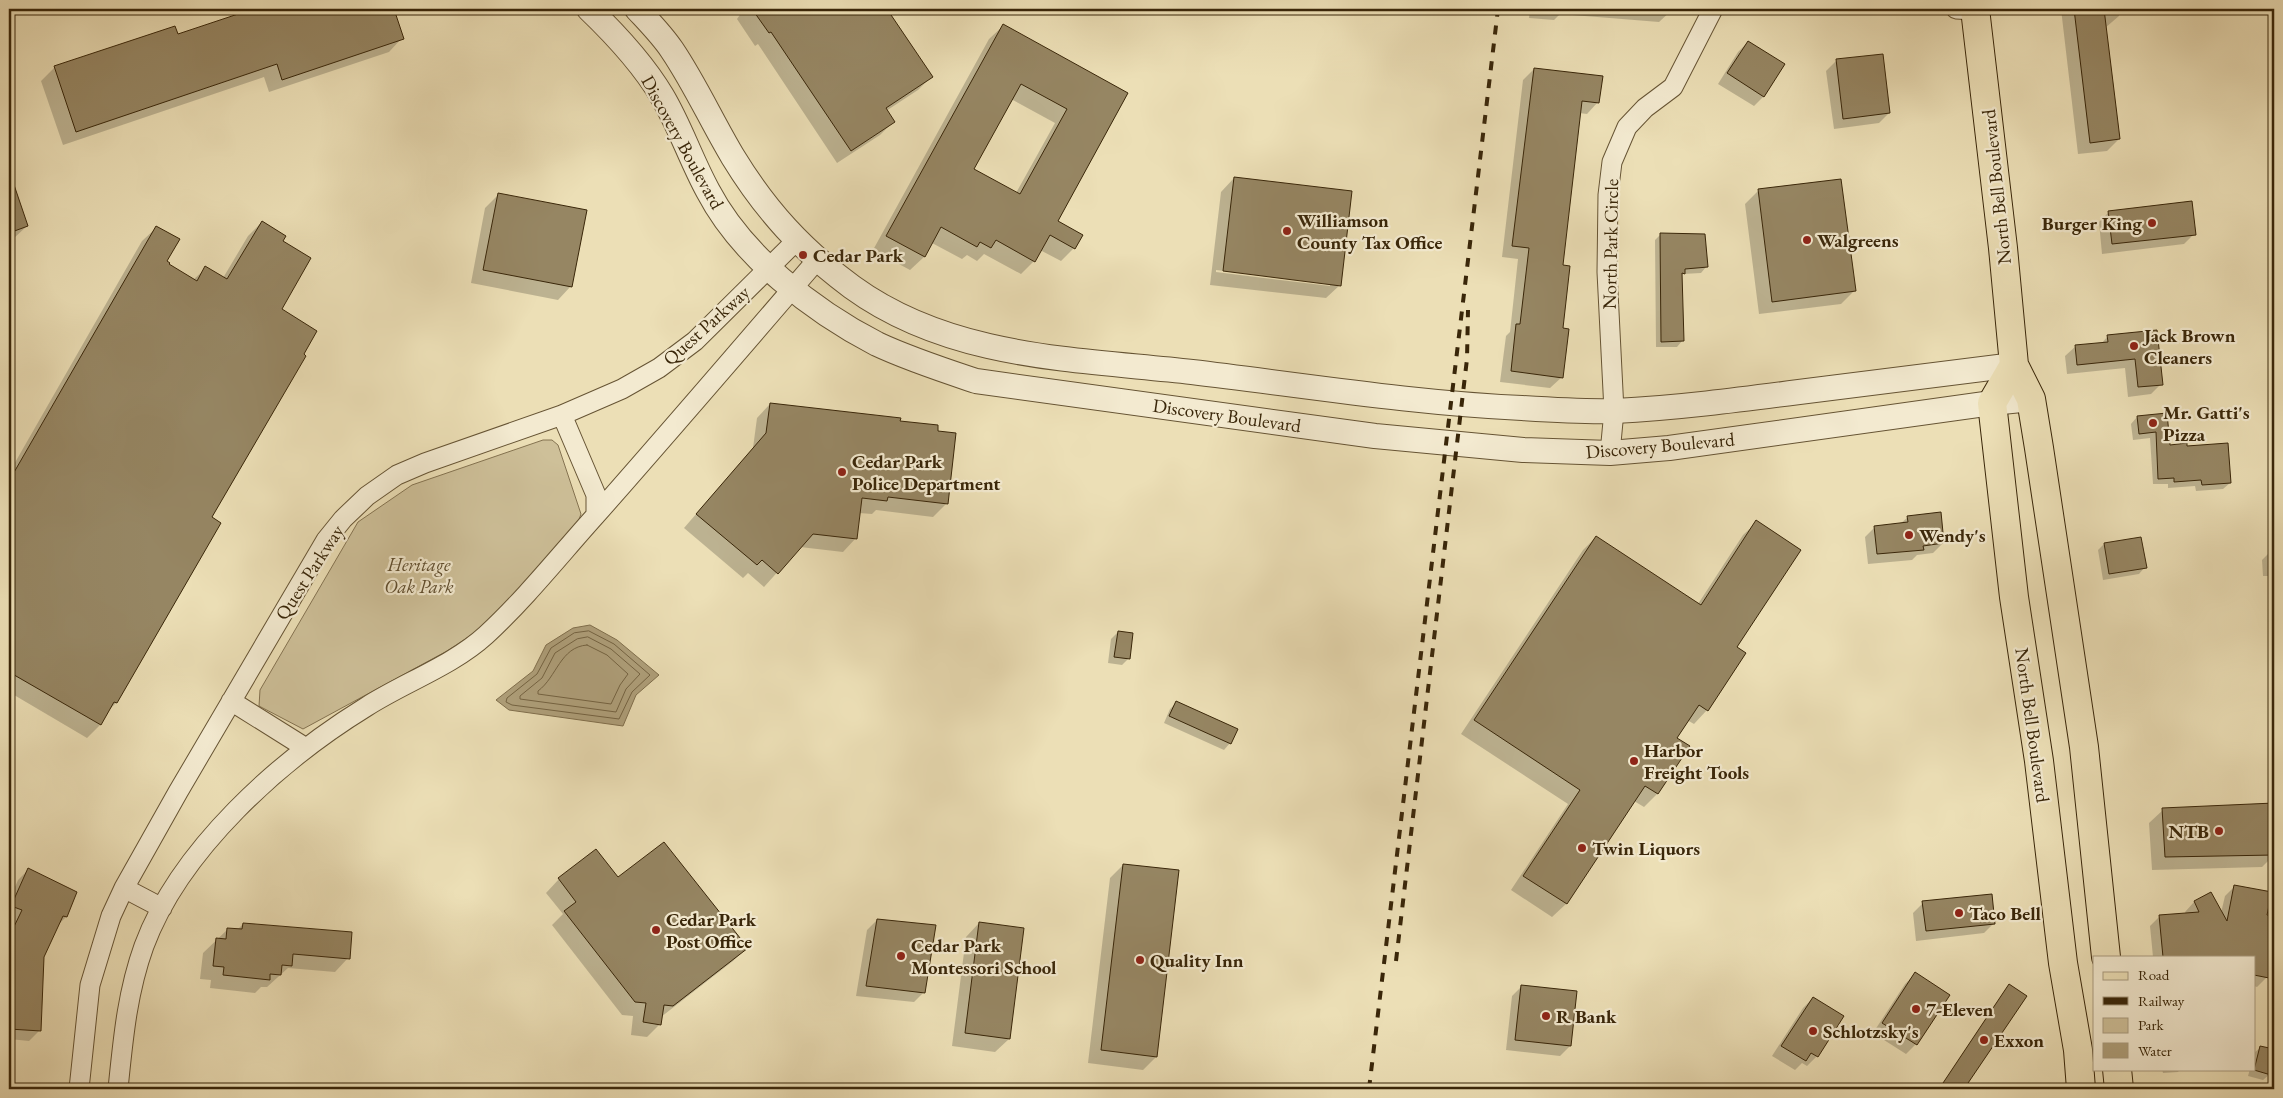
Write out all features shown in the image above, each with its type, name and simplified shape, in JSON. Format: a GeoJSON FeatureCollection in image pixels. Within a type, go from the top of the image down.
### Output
{"type":"FeatureCollection","features":[{"type":"Feature","properties":{"kind":"main road","name":"North Bell Boulevard"},"geometry":{"type":"LineString","coordinates":[[1969,9],[2003,248],[2014,365],[2031,399],[2084,747],[2106,956]]}},
{"type":"Feature","properties":{"kind":"main road"},"geometry":{"type":"LineString","coordinates":[[1992,403],[2014,365]]}},
{"type":"Feature","properties":{"kind":"main road","name":"North Bell Boulevard"},"geometry":{"type":"LineString","coordinates":[[1992,403],[2014,596],[2039,761],[2063,963],[2078,1050],[2081,1089]]}},
{"type":"Feature","properties":{"kind":"main road"},"geometry":{"type":"LineString","coordinates":[[2062,1089],[2078,1050]]}},
{"type":"Feature","properties":{"kind":"street","name":"Discovery Boulevard"},"geometry":{"type":"LineString","coordinates":[[589,9],[640,65],[662,96],[708,193],[740,238],[768,267],[792,289],[877,343],[925,364],[976,381],[1375,436],[1523,450],[1610,453],[1669,448],[2031,399]]}},
{"type":"Feature","properties":{"kind":"street","name":"Discovery Boulevard"},"geometry":{"type":"LineString","coordinates":[[637,9],[669,46],[701,97],[732,156],[762,200],[796,241],[817,260],[856,289],[897,314],[943,334],[994,349],[1052,359],[1190,372],[1461,404],[1565,411],[1614,411],[1738,400],[2014,365]]}},
{"type":"Feature","properties":{"kind":"street","name":"North Park Circle"},"geometry":{"type":"LineString","coordinates":[[1610,453],[1614,411],[1607,272],[1608,194],[1612,162],[1627,127],[1645,108],[1673,87],[1713,9]]}},
{"type":"Feature","properties":{"kind":"street","name":"Quest Parkway"},"geometry":{"type":"LineString","coordinates":[[79,1089],[90,985],[111,916],[124,888],[231,701],[326,540],[343,519],[367,496],[397,475],[425,463],[562,415],[622,389],[659,368],[695,340],[796,241]]}},
{"type":"Feature","properties":{"kind":"street","name":"Quest Parkway"},"geometry":{"type":"LineString","coordinates":[[118,1089],[128,1003],[144,946],[162,908],[214,835],[245,801],[279,769],[306,748],[367,706],[454,658],[484,637],[515,607],[817,260]]}},
{"type":"Feature","properties":{"kind":"street"},"geometry":{"type":"LineString","coordinates":[[562,415],[596,495],[596,515]]}},
{"type":"Feature","properties":{"kind":"street"},"geometry":{"type":"LineString","coordinates":[[231,701],[306,748]]}},
{"type":"Feature","properties":{"kind":"street"},"geometry":{"type":"LineString","coordinates":[[124,888],[162,908]]}},
{"type":"Feature","properties":{"kind":"green space","name":"Heritage Oak Park"},"geometry":{"type":"Polygon","coordinates":[[[543,440],[552,440],[558,445],[581,514],[578,522],[491,622],[447,651],[303,729],[259,706],[260,690],[358,522],[412,485],[543,440]]]}},
{"type":"Feature","properties":{"kind":"water"},"geometry":{"type":"Polygon","coordinates":[[[590,625],[617,640],[659,675],[636,695],[623,726],[509,710],[496,700],[533,671],[546,645],[573,628],[590,625]]]}},
{"type":"Feature","properties":{"kind":"building"},"geometry":{"type":"Polygon","coordinates":[[[253,9],[394,9],[404,39],[282,80],[277,64],[76,132],[54,66],[175,26],[178,34],[253,9]]]}},
{"type":"Feature","properties":{"kind":"building"},"geometry":{"type":"Polygon","coordinates":[[[752,9],[887,9],[933,77],[886,108],[895,122],[851,151],[771,32],[769,33],[752,9]]]}},
{"type":"Feature","properties":{"kind":"building"},"geometry":{"type":"Polygon","coordinates":[[[2074,9],[2104,9],[2120,139],[2090,143],[2074,9]]]}},
{"type":"Feature","properties":{"kind":"building"},"geometry":{"type":"Polygon","coordinates":[[[1003,24],[1128,93],[1058,221],[1083,235],[1075,249],[1050,235],[1035,262],[996,240],[991,248],[980,242],[977,247],[941,227],[925,257],[886,236],[1003,24]],[[1021,84],[974,169],[1020,194],[1067,109],[1021,84]]]}},
{"type":"Feature","properties":{"kind":"building"},"geometry":{"type":"Polygon","coordinates":[[[1748,41],[1785,64],[1764,97],[1727,73],[1748,41]]]}},
{"type":"Feature","properties":{"kind":"building"},"geometry":{"type":"Polygon","coordinates":[[[1883,54],[1890,113],[1843,119],[1836,59],[1883,54]]]}},
{"type":"Feature","properties":{"kind":"building"},"geometry":{"type":"Polygon","coordinates":[[[1534,68],[1603,76],[1599,103],[1582,101],[1563,265],[1570,266],[1563,328],[1569,329],[1563,378],[1511,371],[1516,324],[1520,324],[1529,248],[1512,246],[1534,68]]]}},
{"type":"Feature","properties":{"kind":"building"},"geometry":{"type":"Polygon","coordinates":[[[11,176],[28,226],[9,233],[9,177],[11,176]]]}},
{"type":"Feature","properties":{"kind":"building","name":"Williamson County Tax Office"},"geometry":{"type":"Polygon","coordinates":[[[1234,177],[1352,191],[1341,286],[1223,271],[1234,177]]]}},
{"type":"Feature","properties":{"kind":"building","name":"Walgreens"},"geometry":{"type":"Polygon","coordinates":[[[1841,179],[1856,291],[1772,302],[1758,189],[1841,179]]]}},
{"type":"Feature","properties":{"kind":"building"},"geometry":{"type":"Polygon","coordinates":[[[498,193],[587,210],[572,287],[483,270],[498,193]]]}},
{"type":"Feature","properties":{"kind":"building","name":"Burger King"},"geometry":{"type":"Polygon","coordinates":[[[2192,201],[2196,235],[2112,244],[2108,211],[2192,201]]]}},
{"type":"Feature","properties":{"kind":"building"},"geometry":{"type":"Polygon","coordinates":[[[262,221],[286,236],[283,241],[311,258],[282,309],[317,331],[304,354],[306,356],[212,517],[221,523],[117,703],[114,702],[101,725],[9,672],[9,481],[156,226],[180,239],[167,261],[169,264],[197,281],[205,266],[227,279],[262,221]]]}},
{"type":"Feature","properties":{"kind":"building"},"geometry":{"type":"Polygon","coordinates":[[[1660,233],[1705,234],[1708,267],[1685,269],[1685,274],[1682,273],[1684,341],[1661,342],[1660,233]]]}},
{"type":"Feature","properties":{"kind":"building"},"geometry":{"type":"Polygon","coordinates":[[[2157,330],[2163,385],[2138,387],[2135,359],[2077,365],[2075,345],[2108,342],[2107,335],[2157,330]]]}},
{"type":"Feature","properties":{"kind":"building","name":"Cedar Park Police Department"},"geometry":{"type":"Polygon","coordinates":[[[770,403],[901,418],[900,421],[938,425],[938,431],[956,433],[948,504],[888,497],[887,501],[862,498],[857,539],[813,534],[778,574],[762,560],[757,565],[696,514],[766,433],[770,403]]]}},
{"type":"Feature","properties":{"kind":"building"},"geometry":{"type":"Polygon","coordinates":[[[2167,413],[2170,445],[2187,443],[2187,446],[2228,443],[2231,483],[2202,485],[2201,480],[2174,482],[2174,478],[2158,479],[2156,432],[2139,434],[2137,416],[2167,413]]]}},
{"type":"Feature","properties":{"kind":"building","name":"Wendy's"},"geometry":{"type":"Polygon","coordinates":[[[1941,512],[1944,543],[1923,546],[1924,550],[1877,554],[1874,526],[1908,522],[1907,516],[1941,512]]]}},
{"type":"Feature","properties":{"kind":"building"},"geometry":{"type":"Polygon","coordinates":[[[1756,520],[1801,550],[1737,647],[1746,653],[1708,711],[1699,705],[1677,738],[1690,746],[1658,794],[1645,786],[1567,904],[1523,876],[1580,790],[1474,720],[1596,536],[1701,605],[1756,520]]]}},
{"type":"Feature","properties":{"kind":"building"},"geometry":{"type":"Polygon","coordinates":[[[2141,537],[2147,568],[2109,574],[2104,543],[2141,537]]]}},
{"type":"Feature","properties":{"kind":"building"},"geometry":{"type":"Polygon","coordinates":[[[1118,631],[1133,633],[1130,659],[1114,657],[1118,631]]]}},
{"type":"Feature","properties":{"kind":"building"},"geometry":{"type":"Polygon","coordinates":[[[1176,701],[1238,729],[1231,744],[1169,716],[1176,701]]]}},
{"type":"Feature","properties":{"kind":"building","name":"NTB"},"geometry":{"type":"Polygon","coordinates":[[[2274,803],[2274,855],[2165,857],[2162,808],[2274,803]]]}},
{"type":"Feature","properties":{"kind":"building","name":"Cedar Park Post Office"},"geometry":{"type":"Polygon","coordinates":[[[664,842],[748,948],[673,1006],[664,1005],[661,1025],[643,1022],[646,1003],[635,1002],[564,911],[576,902],[558,878],[596,849],[618,877],[664,842]]]}},
{"type":"Feature","properties":{"kind":"building","name":"Quality Inn"},"geometry":{"type":"Polygon","coordinates":[[[1123,864],[1179,870],[1157,1057],[1101,1050],[1123,864]]]}},
{"type":"Feature","properties":{"kind":"building"},"geometry":{"type":"Polygon","coordinates":[[[28,868],[77,892],[67,917],[63,916],[44,957],[41,1031],[9,1029],[9,937],[22,910],[11,906],[28,868]]]}},
{"type":"Feature","properties":{"kind":"building"},"geometry":{"type":"Polygon","coordinates":[[[2234,885],[2272,892],[2267,915],[2274,916],[2274,979],[2256,975],[2256,956],[2163,956],[2159,915],[2199,912],[2194,901],[2211,892],[2227,921],[2234,885]]]}},
{"type":"Feature","properties":{"kind":"building","name":"Taco Bell"},"geometry":{"type":"Polygon","coordinates":[[[1992,894],[1995,924],[1926,931],[1922,901],[1992,894]]]}},
{"type":"Feature","properties":{"kind":"building","name":"Cedar Park Montessori School"},"geometry":{"type":"Polygon","coordinates":[[[877,919],[936,925],[925,993],[866,986],[877,919]]]}},
{"type":"Feature","properties":{"kind":"building"},"geometry":{"type":"Polygon","coordinates":[[[979,922],[1024,928],[1010,1039],[965,1033],[979,922]]]}},
{"type":"Feature","properties":{"kind":"building"},"geometry":{"type":"Polygon","coordinates":[[[243,923],[352,932],[350,959],[293,954],[292,966],[282,965],[281,975],[270,974],[270,980],[223,975],[224,967],[213,966],[216,938],[226,939],[227,928],[242,929],[243,923]]]}},
{"type":"Feature","properties":{"kind":"building","name":"7-Eleven"},"geometry":{"type":"Polygon","coordinates":[[[1915,972],[1950,995],[1917,1045],[1882,1023],[1915,972]]]}},
{"type":"Feature","properties":{"kind":"building","name":"Exxon"},"geometry":{"type":"Polygon","coordinates":[[[2009,984],[2027,996],[1964,1089],[1939,1089],[2009,984]]]}},
{"type":"Feature","properties":{"kind":"building","name":"R Bank"},"geometry":{"type":"Polygon","coordinates":[[[1521,985],[1577,991],[1571,1046],[1515,1040],[1521,985]]]}},
{"type":"Feature","properties":{"kind":"building","name":"Schlotzsky's"},"geometry":{"type":"Polygon","coordinates":[[[1813,997],[1844,1016],[1818,1057],[1811,1053],[1806,1061],[1781,1046],[1813,997]]]}},
{"type":"Feature","properties":{"kind":"building"},"geometry":{"type":"Polygon","coordinates":[[[2260,1046],[2274,1049],[2271,1075],[2254,1070],[2256,1070],[2260,1046]]]}},
{"type":"Feature","properties":{"kind":"railway"},"geometry":{"type":"LineString","coordinates":[[1369,1089],[1498,9]]}},
{"type":"Feature","properties":{"kind":"railway"},"geometry":{"type":"LineString","coordinates":[[1396,961],[1467,359],[1468,310]]}},
{"type":"Feature","properties":{"kind":"place","name":"Burger King"},"geometry":{"type":"Point","coordinates":[2152,223]}},
{"type":"Feature","properties":{"kind":"place","name":"Williamson County Tax Office"},"geometry":{"type":"Point","coordinates":[1287,231]}},
{"type":"Feature","properties":{"kind":"place","name":"Walgreens"},"geometry":{"type":"Point","coordinates":[1807,240]}},
{"type":"Feature","properties":{"kind":"place","name":"Cedar Park"},"geometry":{"type":"Point","coordinates":[803,255]}},
{"type":"Feature","properties":{"kind":"place","name":"Jack Brown Cleaners"},"geometry":{"type":"Point","coordinates":[2134,346]}},
{"type":"Feature","properties":{"kind":"place","name":"Mr. Gatti's Pizza"},"geometry":{"type":"Point","coordinates":[2153,423]}},
{"type":"Feature","properties":{"kind":"place","name":"Cedar Park Police Department"},"geometry":{"type":"Point","coordinates":[842,472]}},
{"type":"Feature","properties":{"kind":"place","name":"Wendy's"},"geometry":{"type":"Point","coordinates":[1909,535]}},
{"type":"Feature","properties":{"kind":"place","name":"Harbor Freight Tools"},"geometry":{"type":"Point","coordinates":[1634,761]}},
{"type":"Feature","properties":{"kind":"place","name":"NTB"},"geometry":{"type":"Point","coordinates":[2219,831]}},
{"type":"Feature","properties":{"kind":"place","name":"Twin Liquors"},"geometry":{"type":"Point","coordinates":[1582,848]}},
{"type":"Feature","properties":{"kind":"place","name":"Taco Bell"},"geometry":{"type":"Point","coordinates":[1959,913]}},
{"type":"Feature","properties":{"kind":"place","name":"Cedar Park Post Office"},"geometry":{"type":"Point","coordinates":[656,930]}},
{"type":"Feature","properties":{"kind":"place","name":"Cedar Park Montessori School"},"geometry":{"type":"Point","coordinates":[901,956]}},
{"type":"Feature","properties":{"kind":"place","name":"Quality Inn"},"geometry":{"type":"Point","coordinates":[1140,960]}},
{"type":"Feature","properties":{"kind":"place","name":"7-Eleven"},"geometry":{"type":"Point","coordinates":[1916,1009]}},
{"type":"Feature","properties":{"kind":"place","name":"R Bank"},"geometry":{"type":"Point","coordinates":[1546,1016]}},
{"type":"Feature","properties":{"kind":"place","name":"Schlotzsky's"},"geometry":{"type":"Point","coordinates":[1813,1031]}},
{"type":"Feature","properties":{"kind":"place","name":"Exxon"},"geometry":{"type":"Point","coordinates":[1984,1040]}}]}
